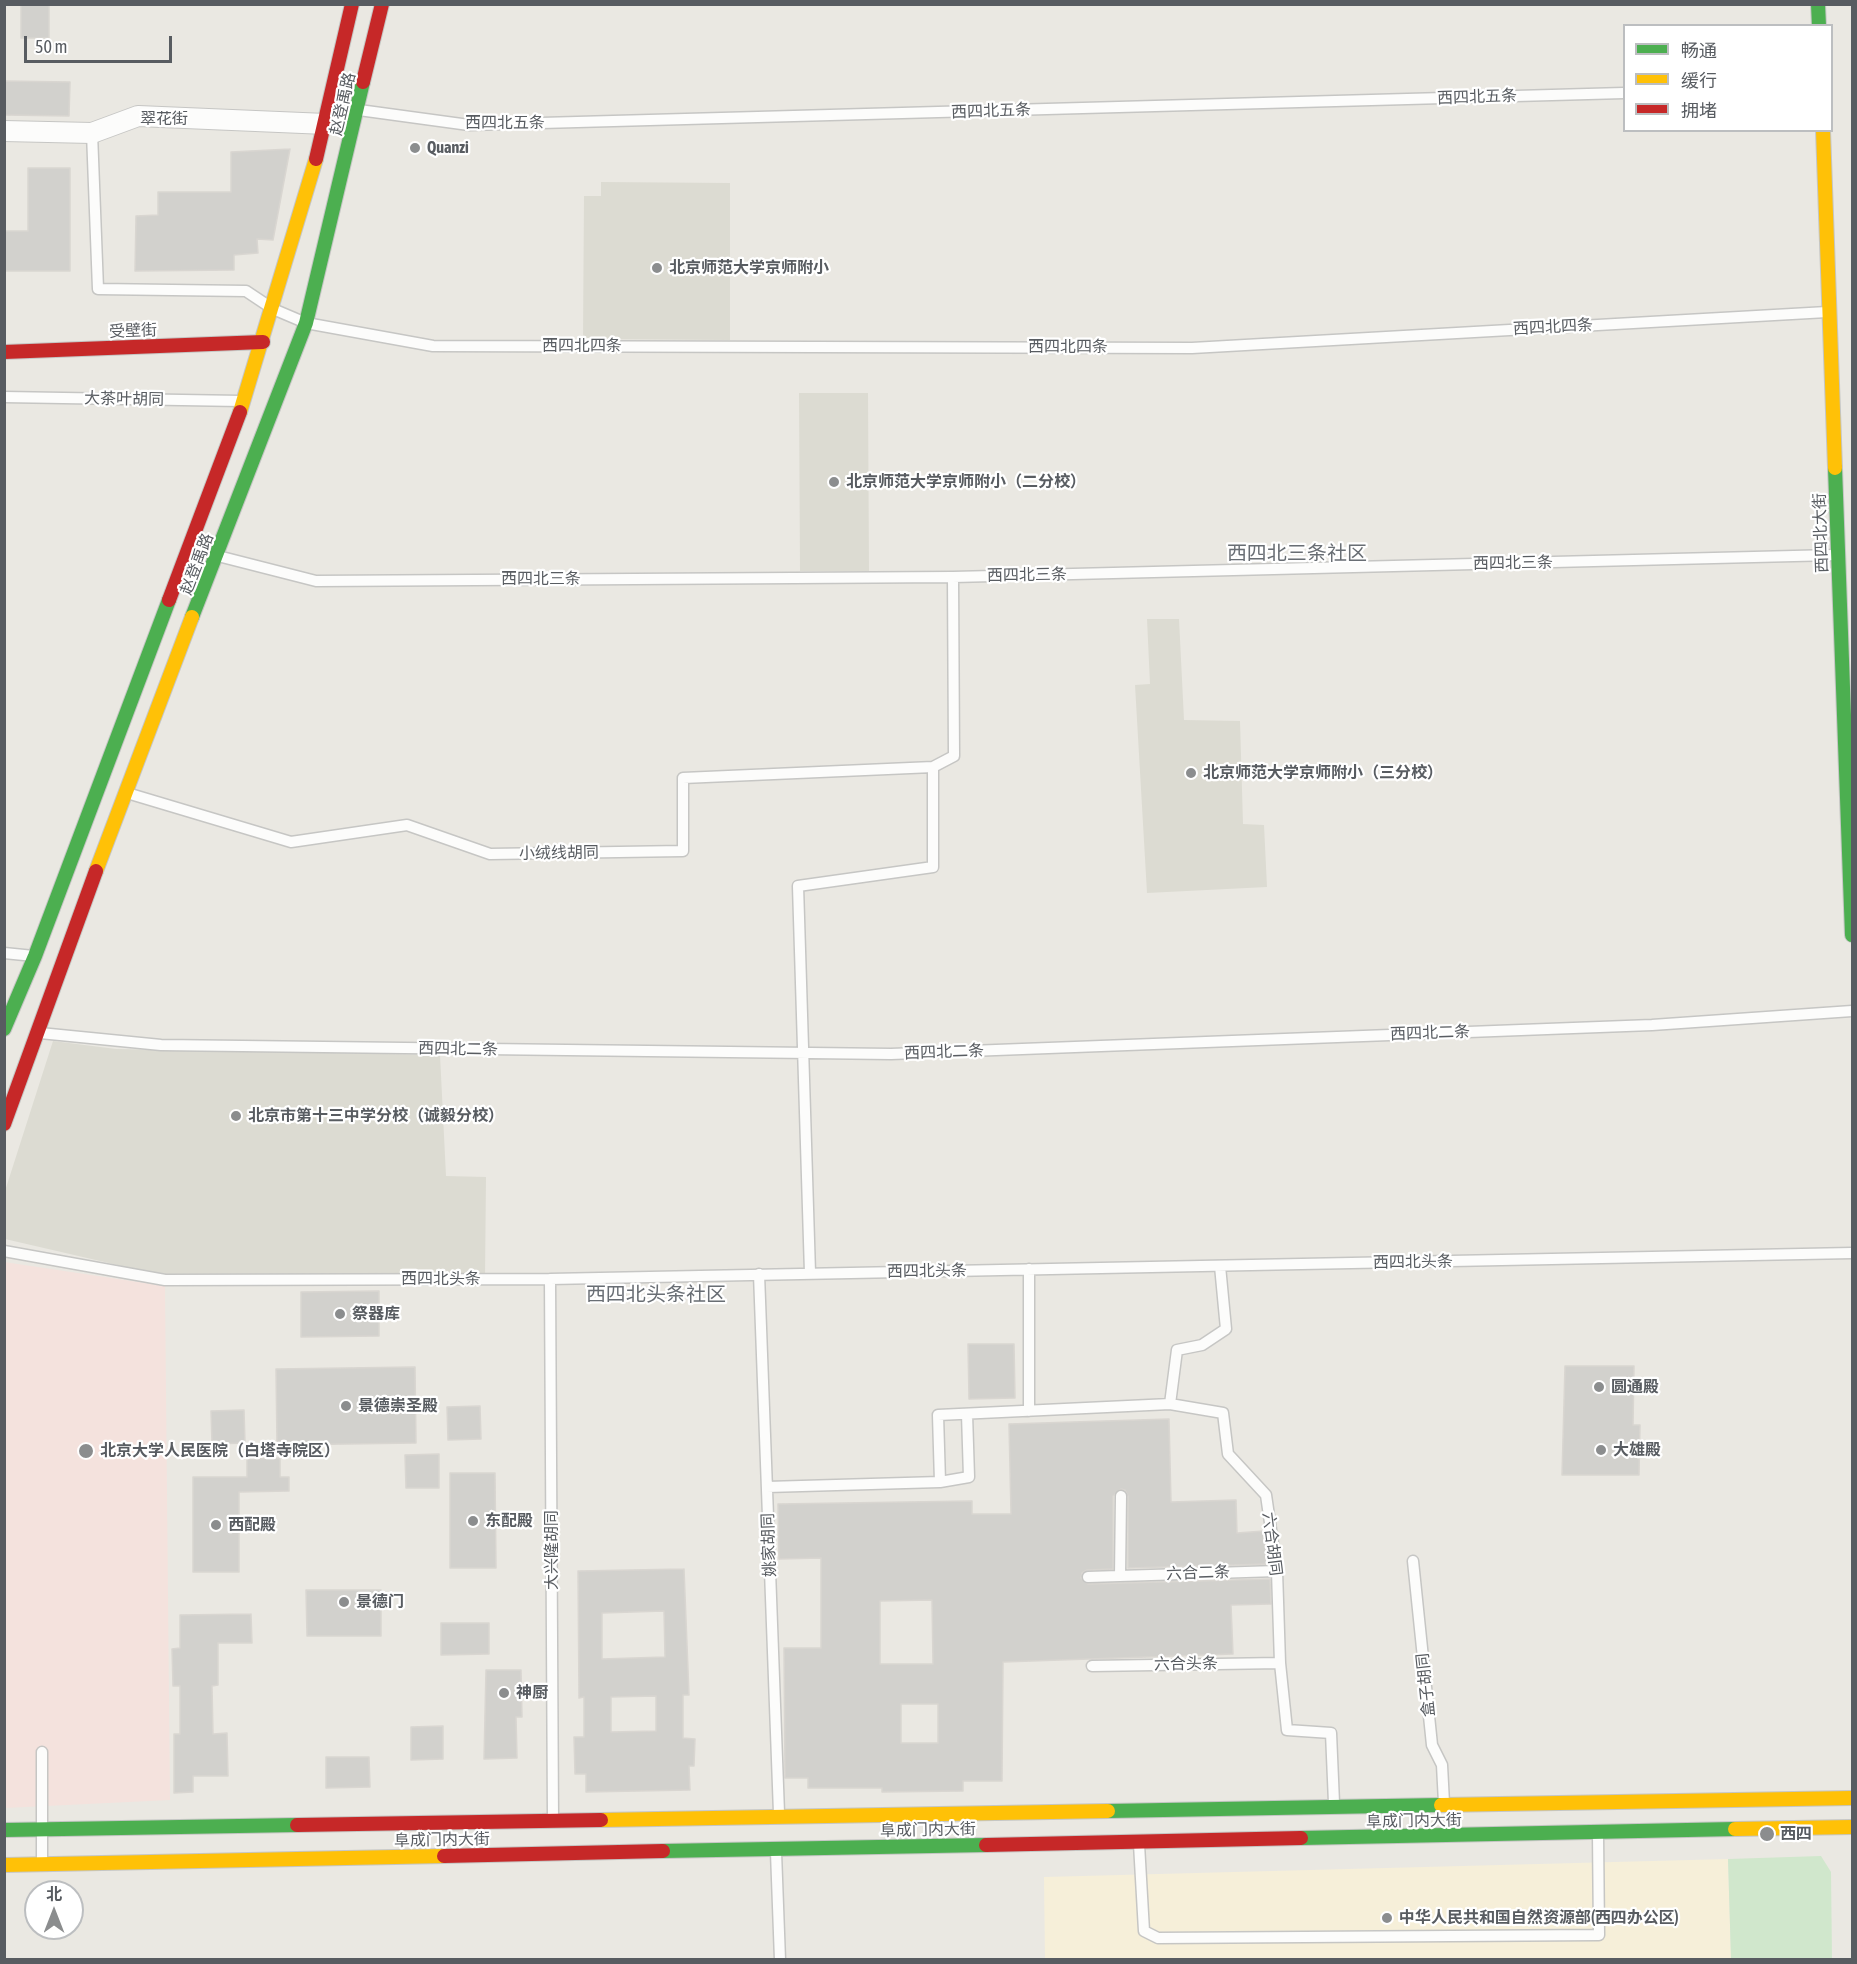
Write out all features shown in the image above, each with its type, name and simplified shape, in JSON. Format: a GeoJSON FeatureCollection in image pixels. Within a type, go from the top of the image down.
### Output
{"type":"FeatureCollection","features":[{"type":"Feature","properties":{"kind":"main road","name":"赵登禹路"},"geometry":{"type":"LineString","coordinates":[[4,1029],[35,956],[244,401],[326,124],[352,4]]}},
{"type":"Feature","properties":{"kind":"main road","name":"赵登禹路"},"geometry":{"type":"LineString","coordinates":[[4,1124],[125,792],[306,323],[382,4]]}},
{"type":"Feature","properties":{"kind":"main road"},"geometry":{"type":"LineString","coordinates":[[1818,4],[1819,24]]}},
{"type":"Feature","properties":{"kind":"main road","name":"西四北大街"},"geometry":{"type":"LineString","coordinates":[[1823,132],[1838,555],[1847,666],[1852,935]]}},
{"type":"Feature","properties":{"kind":"main road","name":"受壁街"},"geometry":{"type":"LineString","coordinates":[[4,352],[263,342]]}},
{"type":"Feature","properties":{"kind":"main road","name":"阜成门内大街"},"geometry":{"type":"LineString","coordinates":[[4,1865],[776,1850],[1138,1827],[1334,1808],[1852,1798]]}},
{"type":"Feature","properties":{"kind":"main road","name":"阜成门内大街"},"geometry":{"type":"LineString","coordinates":[[4,1830],[779,1817],[1138,1827],[1598,1834],[1852,1827]]}},
{"type":"Feature","properties":{"kind":"street","name":"翠花街"},"geometry":{"type":"LineString","coordinates":[[4,131],[92,133],[138,116],[326,124]]}},
{"type":"Feature","properties":{"kind":"lane","name":"西四北五条"},"geometry":{"type":"LineString","coordinates":[[358,110],[469,125],[1623,93]]}},
{"type":"Feature","properties":{"kind":"lane","name":"西四北四条"},"geometry":{"type":"LineString","coordinates":[[92,133],[98,289],[246,291],[273,309],[306,323],[433,346],[1192,348],[1831,312]]}},
{"type":"Feature","properties":{"kind":"lane","name":"大茶叶胡同"},"geometry":{"type":"LineString","coordinates":[[4,397],[244,401]]}},
{"type":"Feature","properties":{"kind":"lane","name":"西四北三条"},"geometry":{"type":"LineString","coordinates":[[218,555],[316,581],[953,577],[1838,555]]}},
{"type":"Feature","properties":{"kind":"lane"},"geometry":{"type":"LineString","coordinates":[[810,1273],[798,886],[933,867],[933,767],[954,756],[953,577]]}},
{"type":"Feature","properties":{"kind":"lane","name":"小绒线胡同"},"geometry":{"type":"LineString","coordinates":[[125,792],[291,843],[407,825],[490,854],[683,851],[683,778],[933,767]]}},
{"type":"Feature","properties":{"kind":"lane"},"geometry":{"type":"LineString","coordinates":[[4,953],[35,956]]}},
{"type":"Feature","properties":{"kind":"lane","name":"西四北二条"},"geometry":{"type":"LineString","coordinates":[[36,1032],[161,1045],[891,1054],[1652,1025],[1852,1011]]}},
{"type":"Feature","properties":{"kind":"lane","name":"西四北头条"},"geometry":{"type":"LineString","coordinates":[[4,1251],[165,1280],[550,1279],[1852,1253]]}},
{"type":"Feature","properties":{"kind":"lane"},"geometry":{"type":"LineString","coordinates":[[1170,1404],[1177,1350],[1202,1345],[1226,1329],[1220,1266]]}},
{"type":"Feature","properties":{"kind":"lane"},"geometry":{"type":"LineString","coordinates":[[1029,1269],[1029,1411]]}},
{"type":"Feature","properties":{"kind":"lane","name":"姚家胡同"},"geometry":{"type":"LineString","coordinates":[[759,1274],[779,1817]]}},
{"type":"Feature","properties":{"kind":"lane","name":"大兴隆胡同"},"geometry":{"type":"LineString","coordinates":[[550,1279],[553,1821]]}},
{"type":"Feature","properties":{"kind":"lane","name":"六合胡同"},"geometry":{"type":"LineString","coordinates":[[940,1482],[938,1415],[1170,1404],[1223,1413],[1228,1454],[1266,1495],[1277,1571],[1280,1663],[1287,1730],[1331,1733],[1334,1808]]}},
{"type":"Feature","properties":{"kind":"lane"},"geometry":{"type":"LineString","coordinates":[[767,1486],[940,1482],[969,1477],[967,1414]]}},
{"type":"Feature","properties":{"kind":"lane"},"geometry":{"type":"LineString","coordinates":[[1120,1576],[1121,1496]]}},
{"type":"Feature","properties":{"kind":"lane","name":"盒子胡同"},"geometry":{"type":"LineString","coordinates":[[1413,1561],[1432,1745],[1442,1765],[1444,1806]]}},
{"type":"Feature","properties":{"kind":"lane","name":"六合二条"},"geometry":{"type":"LineString","coordinates":[[1088,1577],[1277,1571]]}},
{"type":"Feature","properties":{"kind":"lane","name":"六合头条"},"geometry":{"type":"LineString","coordinates":[[1092,1666],[1280,1663]]}},
{"type":"Feature","properties":{"kind":"lane"},"geometry":{"type":"LineString","coordinates":[[42,1752],[42,1864]]}},
{"type":"Feature","properties":{"kind":"lane"},"geometry":{"type":"LineString","coordinates":[[1138,1827],[1144,1931],[1158,1938],[1599,1935],[1598,1834]]}},
{"type":"Feature","properties":{"kind":"lane"},"geometry":{"type":"LineString","coordinates":[[776,1850],[780,1959]]}},
{"type":"Feature","properties":{"kind":"shaded area","name":"北京师范大学京师附小"},"geometry":{"type":"Polygon","coordinates":[[[601,182],[730,183],[730,340],[583,339],[584,196],[601,196],[601,182]]]}},
{"type":"Feature","properties":{"kind":"shaded area","name":"北京师范大学京师附小（二分校）"},"geometry":{"type":"Polygon","coordinates":[[[799,393],[868,393],[869,571],[800,571],[799,393]]]}},
{"type":"Feature","properties":{"kind":"shaded area","name":"北京师范大学京师附小（三分校）"},"geometry":{"type":"Polygon","coordinates":[[[1147,619],[1179,619],[1184,720],[1240,721],[1243,824],[1264,825],[1267,887],[1147,893],[1135,685],[1150,684],[1147,619]]]}},
{"type":"Feature","properties":{"kind":"shaded area","name":"北京市第十三中学分校（诚毅分校）"},"geometry":{"type":"Polygon","coordinates":[[[53,1041],[116,1049],[440,1055],[446,1176],[486,1177],[485,1277],[165,1276],[5,1239],[5,1191],[53,1041]]]}},
{"type":"Feature","properties":{"kind":"shaded area","name":"北京大学人民医院（白塔寺院区）"},"geometry":{"type":"Polygon","coordinates":[[[4,1262],[165,1286],[170,1800],[5,1808],[4,1262]]]}},
{"type":"Feature","properties":{"kind":"shaded area","name":"中华人民共和国自然资源部(西四办公区)"},"geometry":{"type":"Polygon","coordinates":[[[1728,1859],[1731,1959],[1045,1959],[1044,1877],[1728,1859]]]}},
{"type":"Feature","properties":{"kind":"green space"},"geometry":{"type":"Polygon","coordinates":[[[1821,1856],[1831,1872],[1832,1959],[1731,1959],[1728,1859],[1821,1856]]]}},
{"type":"Feature","properties":{"kind":"building"},"geometry":{"type":"Polygon","coordinates":[[[21,4],[49,4],[49,38],[21,38],[21,4]]]}},
{"type":"Feature","properties":{"kind":"building"},"geometry":{"type":"Polygon","coordinates":[[[4,81],[70,82],[69,116],[4,115],[4,81]]]}},
{"type":"Feature","properties":{"kind":"building"},"geometry":{"type":"Polygon","coordinates":[[[290,149],[273,240],[257,239],[258,253],[234,255],[234,270],[135,271],[136,216],[158,215],[158,192],[231,192],[231,152],[290,149]]]}},
{"type":"Feature","properties":{"kind":"building"},"geometry":{"type":"Polygon","coordinates":[[[28,168],[70,168],[70,271],[4,271],[4,231],[28,231],[28,168]]]}},
{"type":"Feature","properties":{"kind":"building","name":"祭器库"},"geometry":{"type":"Polygon","coordinates":[[[379,1291],[379,1336],[301,1337],[301,1292],[379,1291]]]}},
{"type":"Feature","properties":{"kind":"building"},"geometry":{"type":"Polygon","coordinates":[[[968,1344],[1014,1344],[1015,1398],[969,1399],[968,1344]]]}},
{"type":"Feature","properties":{"kind":"building"},"geometry":{"type":"Polygon","coordinates":[[[1565,1366],[1634,1366],[1633,1425],[1640,1425],[1639,1475],[1562,1475],[1565,1366]]]}},
{"type":"Feature","properties":{"kind":"building","name":"景德崇圣殿"},"geometry":{"type":"Polygon","coordinates":[[[415,1367],[416,1443],[277,1445],[276,1369],[415,1367]]]}},
{"type":"Feature","properties":{"kind":"building"},"geometry":{"type":"Polygon","coordinates":[[[480,1406],[481,1439],[448,1440],[447,1407],[480,1406]]]}},
{"type":"Feature","properties":{"kind":"building"},"geometry":{"type":"Polygon","coordinates":[[[244,1410],[245,1443],[212,1444],[211,1411],[244,1410]]]}},
{"type":"Feature","properties":{"kind":"building"},"geometry":{"type":"Polygon","coordinates":[[[1169,1419],[1171,1502],[1236,1500],[1237,1533],[1264,1531],[1268,1564],[1128,1568],[1128,1496],[1125,1490],[1121,1489],[1113,1496],[1113,1569],[1087,1570],[1082,1573],[1081,1578],[1088,1584],[1270,1579],[1271,1604],[1231,1605],[1233,1654],[1003,1662],[1002,1781],[963,1781],[963,1791],[882,1792],[882,1788],[808,1788],[808,1778],[785,1778],[784,1648],[821,1648],[821,1558],[779,1559],[778,1504],[972,1501],[972,1514],[1011,1514],[1009,1424],[1169,1419]],[[932,1600],[880,1601],[880,1664],[933,1664],[932,1600]],[[901,1704],[901,1743],[938,1743],[938,1704],[901,1704]]]}},
{"type":"Feature","properties":{"kind":"building"},"geometry":{"type":"Polygon","coordinates":[[[439,1454],[439,1488],[406,1488],[405,1455],[439,1454]]]}},
{"type":"Feature","properties":{"kind":"building","name":"西配殿"},"geometry":{"type":"Polygon","coordinates":[[[280,1458],[280,1477],[289,1477],[289,1491],[239,1492],[239,1572],[193,1572],[193,1477],[247,1477],[247,1459],[280,1458]]]}},
{"type":"Feature","properties":{"kind":"building","name":"东配殿"},"geometry":{"type":"Polygon","coordinates":[[[450,1473],[495,1473],[496,1568],[450,1568],[450,1473]]]}},
{"type":"Feature","properties":{"kind":"building"},"geometry":{"type":"Polygon","coordinates":[[[684,1569],[689,1695],[683,1695],[683,1738],[695,1739],[694,1766],[689,1766],[690,1790],[586,1792],[586,1774],[575,1774],[574,1737],[584,1737],[584,1697],[579,1698],[578,1571],[684,1569]],[[664,1611],[602,1613],[602,1659],[665,1657],[664,1611]],[[656,1696],[611,1697],[611,1732],[656,1731],[656,1696]]]}},
{"type":"Feature","properties":{"kind":"building","name":"景德门"},"geometry":{"type":"Polygon","coordinates":[[[306,1590],[381,1590],[381,1636],[307,1636],[306,1590]]]}},
{"type":"Feature","properties":{"kind":"building"},"geometry":{"type":"Polygon","coordinates":[[[251,1614],[252,1643],[218,1643],[218,1685],[212,1686],[213,1734],[227,1733],[228,1776],[193,1776],[193,1792],[174,1793],[174,1734],[180,1734],[180,1686],[173,1686],[172,1649],[180,1648],[180,1615],[251,1614]]]}},
{"type":"Feature","properties":{"kind":"building"},"geometry":{"type":"Polygon","coordinates":[[[441,1623],[489,1623],[489,1654],[441,1655],[441,1623]]]}},
{"type":"Feature","properties":{"kind":"building"},"geometry":{"type":"Polygon","coordinates":[[[486,1670],[521,1670],[522,1717],[516,1717],[517,1758],[484,1759],[486,1670]]]}},
{"type":"Feature","properties":{"kind":"building"},"geometry":{"type":"Polygon","coordinates":[[[443,1726],[443,1759],[411,1760],[411,1727],[443,1726]]]}},
{"type":"Feature","properties":{"kind":"building"},"geometry":{"type":"Polygon","coordinates":[[[326,1757],[369,1757],[370,1787],[326,1788],[326,1757]]]}},
{"type":"Feature","properties":{"kind":"traffic: fast"},"geometry":{"type":"LineString","coordinates":[[1818,4],[1819,24]]}},
{"type":"Feature","properties":{"kind":"traffic: fast"},"geometry":{"type":"LineString","coordinates":[[192,617],[306,323],[363,82]]}},
{"type":"Feature","properties":{"kind":"traffic: fast"},"geometry":{"type":"LineString","coordinates":[[1835,468],[1852,935]]}},
{"type":"Feature","properties":{"kind":"traffic: fast"},"geometry":{"type":"LineString","coordinates":[[4,1029],[35,956],[169,600]]}},
{"type":"Feature","properties":{"kind":"traffic: fast"},"geometry":{"type":"LineString","coordinates":[[1108,1811],[1441,1805]]}},
{"type":"Feature","properties":{"kind":"traffic: fast"},"geometry":{"type":"LineString","coordinates":[[4,1830],[297,1825]]}},
{"type":"Feature","properties":{"kind":"traffic: fast"},"geometry":{"type":"LineString","coordinates":[[1301,1838],[1735,1829]]}},
{"type":"Feature","properties":{"kind":"traffic: fast"},"geometry":{"type":"LineString","coordinates":[[663,1851],[986,1845]]}},
{"type":"Feature","properties":{"kind":"traffic: slow"},"geometry":{"type":"LineString","coordinates":[[1823,132],[1835,468]]}},
{"type":"Feature","properties":{"kind":"traffic: slow"},"geometry":{"type":"LineString","coordinates":[[240,412],[316,159]]}},
{"type":"Feature","properties":{"kind":"traffic: slow"},"geometry":{"type":"LineString","coordinates":[[96,871],[192,617]]}},
{"type":"Feature","properties":{"kind":"traffic: slow"},"geometry":{"type":"LineString","coordinates":[[1441,1805],[1852,1798]]}},
{"type":"Feature","properties":{"kind":"traffic: slow"},"geometry":{"type":"LineString","coordinates":[[601,1820],[1108,1811]]}},
{"type":"Feature","properties":{"kind":"traffic: slow"},"geometry":{"type":"LineString","coordinates":[[1735,1829],[1852,1827]]}},
{"type":"Feature","properties":{"kind":"traffic: slow"},"geometry":{"type":"LineString","coordinates":[[4,1865],[444,1856]]}},
{"type":"Feature","properties":{"kind":"traffic: jam"},"geometry":{"type":"LineString","coordinates":[[316,159],[352,4]]}},
{"type":"Feature","properties":{"kind":"traffic: jam"},"geometry":{"type":"LineString","coordinates":[[363,82],[382,4]]}},
{"type":"Feature","properties":{"kind":"traffic: jam"},"geometry":{"type":"LineString","coordinates":[[4,352],[263,342]]}},
{"type":"Feature","properties":{"kind":"traffic: jam"},"geometry":{"type":"LineString","coordinates":[[169,600],[240,412]]}},
{"type":"Feature","properties":{"kind":"traffic: jam"},"geometry":{"type":"LineString","coordinates":[[4,1124],[96,871]]}},
{"type":"Feature","properties":{"kind":"traffic: jam"},"geometry":{"type":"LineString","coordinates":[[297,1825],[601,1820]]}},
{"type":"Feature","properties":{"kind":"traffic: jam"},"geometry":{"type":"LineString","coordinates":[[986,1845],[1301,1838]]}},
{"type":"Feature","properties":{"kind":"traffic: jam"},"geometry":{"type":"LineString","coordinates":[[444,1856],[663,1851]]}},
{"type":"Feature","properties":{"kind":"place","name":"Quanzi"},"geometry":{"type":"Point","coordinates":[415,148]}},
{"type":"Feature","properties":{"kind":"place","name":"北京师范大学京师附小"},"geometry":{"type":"Point","coordinates":[657,268]}},
{"type":"Feature","properties":{"kind":"place","name":"北京师范大学京师附小（二分校）"},"geometry":{"type":"Point","coordinates":[834,482]}},
{"type":"Feature","properties":{"kind":"place","name":"北京师范大学京师附小（三分校）"},"geometry":{"type":"Point","coordinates":[1191,773]}},
{"type":"Feature","properties":{"kind":"place","name":"北京市第十三中学分校（诚毅分校）"},"geometry":{"type":"Point","coordinates":[236,1116]}},
{"type":"Feature","properties":{"kind":"place","name":"祭器库"},"geometry":{"type":"Point","coordinates":[340,1314]}},
{"type":"Feature","properties":{"kind":"place","name":"圆通殿"},"geometry":{"type":"Point","coordinates":[1599,1387]}},
{"type":"Feature","properties":{"kind":"place","name":"景德崇圣殿"},"geometry":{"type":"Point","coordinates":[346,1406]}},
{"type":"Feature","properties":{"kind":"place","name":"大雄殿"},"geometry":{"type":"Point","coordinates":[1601,1450]}},
{"type":"Feature","properties":{"kind":"place","name":"北京大学人民医院（白塔寺院区）"},"geometry":{"type":"Point","coordinates":[86,1451]}},
{"type":"Feature","properties":{"kind":"place","name":"东配殿"},"geometry":{"type":"Point","coordinates":[473,1521]}},
{"type":"Feature","properties":{"kind":"place","name":"西配殿"},"geometry":{"type":"Point","coordinates":[216,1525]}},
{"type":"Feature","properties":{"kind":"place","name":"景德门"},"geometry":{"type":"Point","coordinates":[344,1602]}},
{"type":"Feature","properties":{"kind":"place","name":"神厨"},"geometry":{"type":"Point","coordinates":[504,1693]}},
{"type":"Feature","properties":{"kind":"place","name":"西四"},"geometry":{"type":"Point","coordinates":[1767,1834]}},
{"type":"Feature","properties":{"kind":"place","name":"中华人民共和国自然资源部(西四办公区)"},"geometry":{"type":"Point","coordinates":[1387,1918]}},
{"type":"Feature","properties":{"kind":"district","name":"西四北三条社区"},"geometry":{"type":"Point","coordinates":[1297,554]}},
{"type":"Feature","properties":{"kind":"district","name":"西四北头条社区"},"geometry":{"type":"Point","coordinates":[656,1295]}}]}
